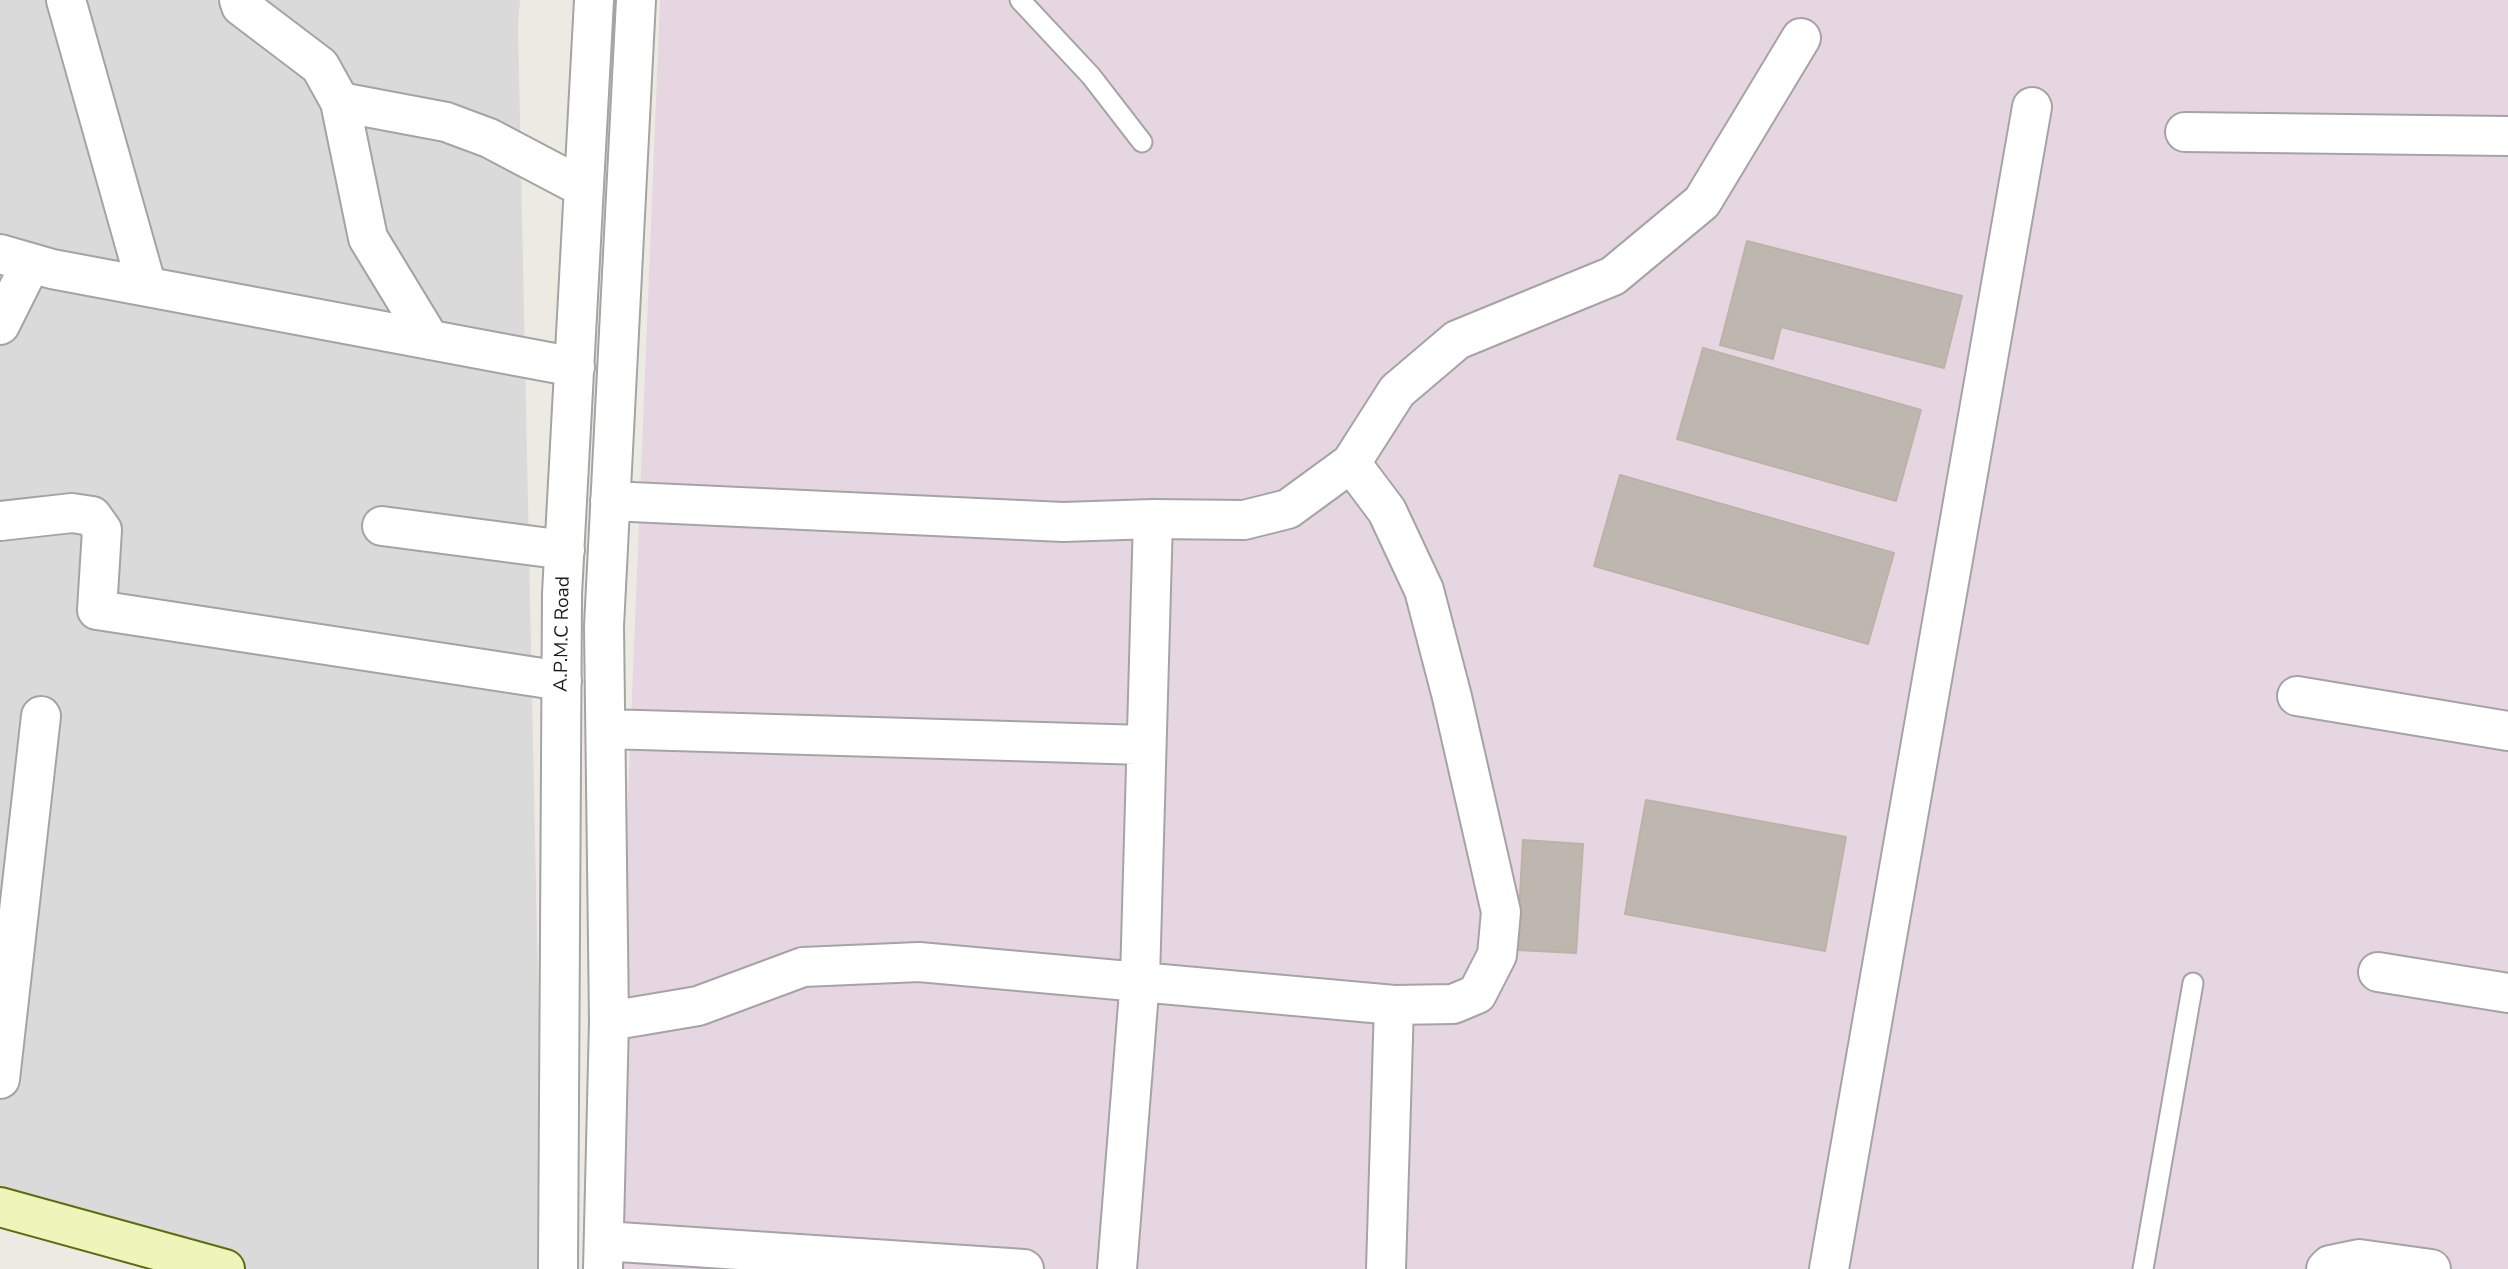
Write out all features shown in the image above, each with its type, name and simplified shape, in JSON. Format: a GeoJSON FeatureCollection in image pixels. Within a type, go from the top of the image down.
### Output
{"type":"FeatureCollection","features":[{"type":"Feature","properties":{"kind":"main road"},"geometry":{"type":"LineString","coordinates":[[0,1207],[225,1269]]}},
{"type":"Feature","properties":{"kind":"street"},"geometry":{"type":"LineString","coordinates":[[66,0],[146,284]]}},
{"type":"Feature","properties":{"kind":"street"},"geometry":{"type":"LineString","coordinates":[[239,0],[242,6],[320,66],[340,102],[368,239],[430,340]]}},
{"type":"Feature","properties":{"kind":"street","name":"A.P.M.C Road"},"geometry":{"type":"LineString","coordinates":[[558,1269],[565,550],[594,0]]}},
{"type":"Feature","properties":{"kind":"street"},"geometry":{"type":"LineString","coordinates":[[636,0],[604,626],[609,1021],[603,1255],[1024,1269]]}},
{"type":"Feature","properties":{"kind":"street"},"geometry":{"type":"LineString","coordinates":[[610,501],[1063,522],[1244,520],[1288,509],[1351,463],[1397,391],[1457,340],[1613,276],[1702,202],[1801,38]]}},
{"type":"Feature","properties":{"kind":"street"},"geometry":{"type":"LineString","coordinates":[[340,102],[446,122],[489,138],[584,188]]}},
{"type":"Feature","properties":{"kind":"street"},"geometry":{"type":"LineString","coordinates":[[1829,1269],[2032,107]]}},
{"type":"Feature","properties":{"kind":"street"},"geometry":{"type":"LineString","coordinates":[[2185,132],[2508,136]]}},
{"type":"Feature","properties":{"kind":"street"},"geometry":{"type":"LineString","coordinates":[[0,325],[15,258],[575,367]]}},
{"type":"Feature","properties":{"kind":"street"},"geometry":{"type":"LineString","coordinates":[[609,1021],[698,1006],[803,967],[919,962],[1140,979],[1394,1005],[1453,1004],[1477,994],[1497,955],[1501,912],[1424,590],[1387,511],[1351,463]]}},
{"type":"Feature","properties":{"kind":"street"},"geometry":{"type":"LineString","coordinates":[[0,521],[72,513],[92,516],[102,530],[97,610],[562,681]]}},
{"type":"Feature","properties":{"kind":"street"},"geometry":{"type":"LineString","coordinates":[[1117,1269],[1140,979],[1144,745],[1153,519]]}},
{"type":"Feature","properties":{"kind":"street"},"geometry":{"type":"LineString","coordinates":[[382,526],[565,550]]}},
{"type":"Feature","properties":{"kind":"street"},"geometry":{"type":"LineString","coordinates":[[2297,696],[2508,731]]}},
{"type":"Feature","properties":{"kind":"street"},"geometry":{"type":"LineString","coordinates":[[0,1079],[11,877],[41,716]]}},
{"type":"Feature","properties":{"kind":"street"},"geometry":{"type":"LineString","coordinates":[[606,729],[1144,745]]}},
{"type":"Feature","properties":{"kind":"street"},"geometry":{"type":"LineString","coordinates":[[2378,972],[2508,993]]}},
{"type":"Feature","properties":{"kind":"street"},"geometry":{"type":"LineString","coordinates":[[1386,1269],[1394,1005]]}},
{"type":"Feature","properties":{"kind":"street"},"geometry":{"type":"LineString","coordinates":[[2326,1269],[2330,1265],[2359,1259],[2431,1269]]}},
{"type":"Feature","properties":{"kind":"lane"},"geometry":{"type":"LineString","coordinates":[[1020,0],[1090,76],[1142,142]]}},
{"type":"Feature","properties":{"kind":"lane"},"geometry":{"type":"LineString","coordinates":[[2143,1269],[2193,983]]}},
{"type":"Feature","properties":{"kind":"shaded area"},"geometry":{"type":"Polygon","coordinates":[[[0,0],[520,0],[518,25],[544,1269],[153,1269],[0,1208],[0,0]]]}},
{"type":"Feature","properties":{"kind":"shaded area"},"geometry":{"type":"Polygon","coordinates":[[[660,0],[2508,0],[2508,1269],[609,1269],[660,0]]]}},
{"type":"Feature","properties":{"kind":"building"},"geometry":{"type":"Polygon","coordinates":[[[1747,241],[1962,296],[1944,368],[1781,327],[1773,359],[1720,345],[1747,241]]]}},
{"type":"Feature","properties":{"kind":"building"},"geometry":{"type":"Polygon","coordinates":[[[1703,348],[1921,410],[1896,501],[1677,439],[1703,348]]]}},
{"type":"Feature","properties":{"kind":"building"},"geometry":{"type":"Polygon","coordinates":[[[1620,475],[1894,553],[1868,644],[1594,566],[1620,475]]]}},
{"type":"Feature","properties":{"kind":"building"},"geometry":{"type":"Polygon","coordinates":[[[1646,800],[1846,837],[1825,951],[1625,914],[1646,800]]]}},
{"type":"Feature","properties":{"kind":"building"},"geometry":{"type":"Polygon","coordinates":[[[1523,840],[1583,844],[1576,953],[1517,950],[1523,840]]]}}]}
